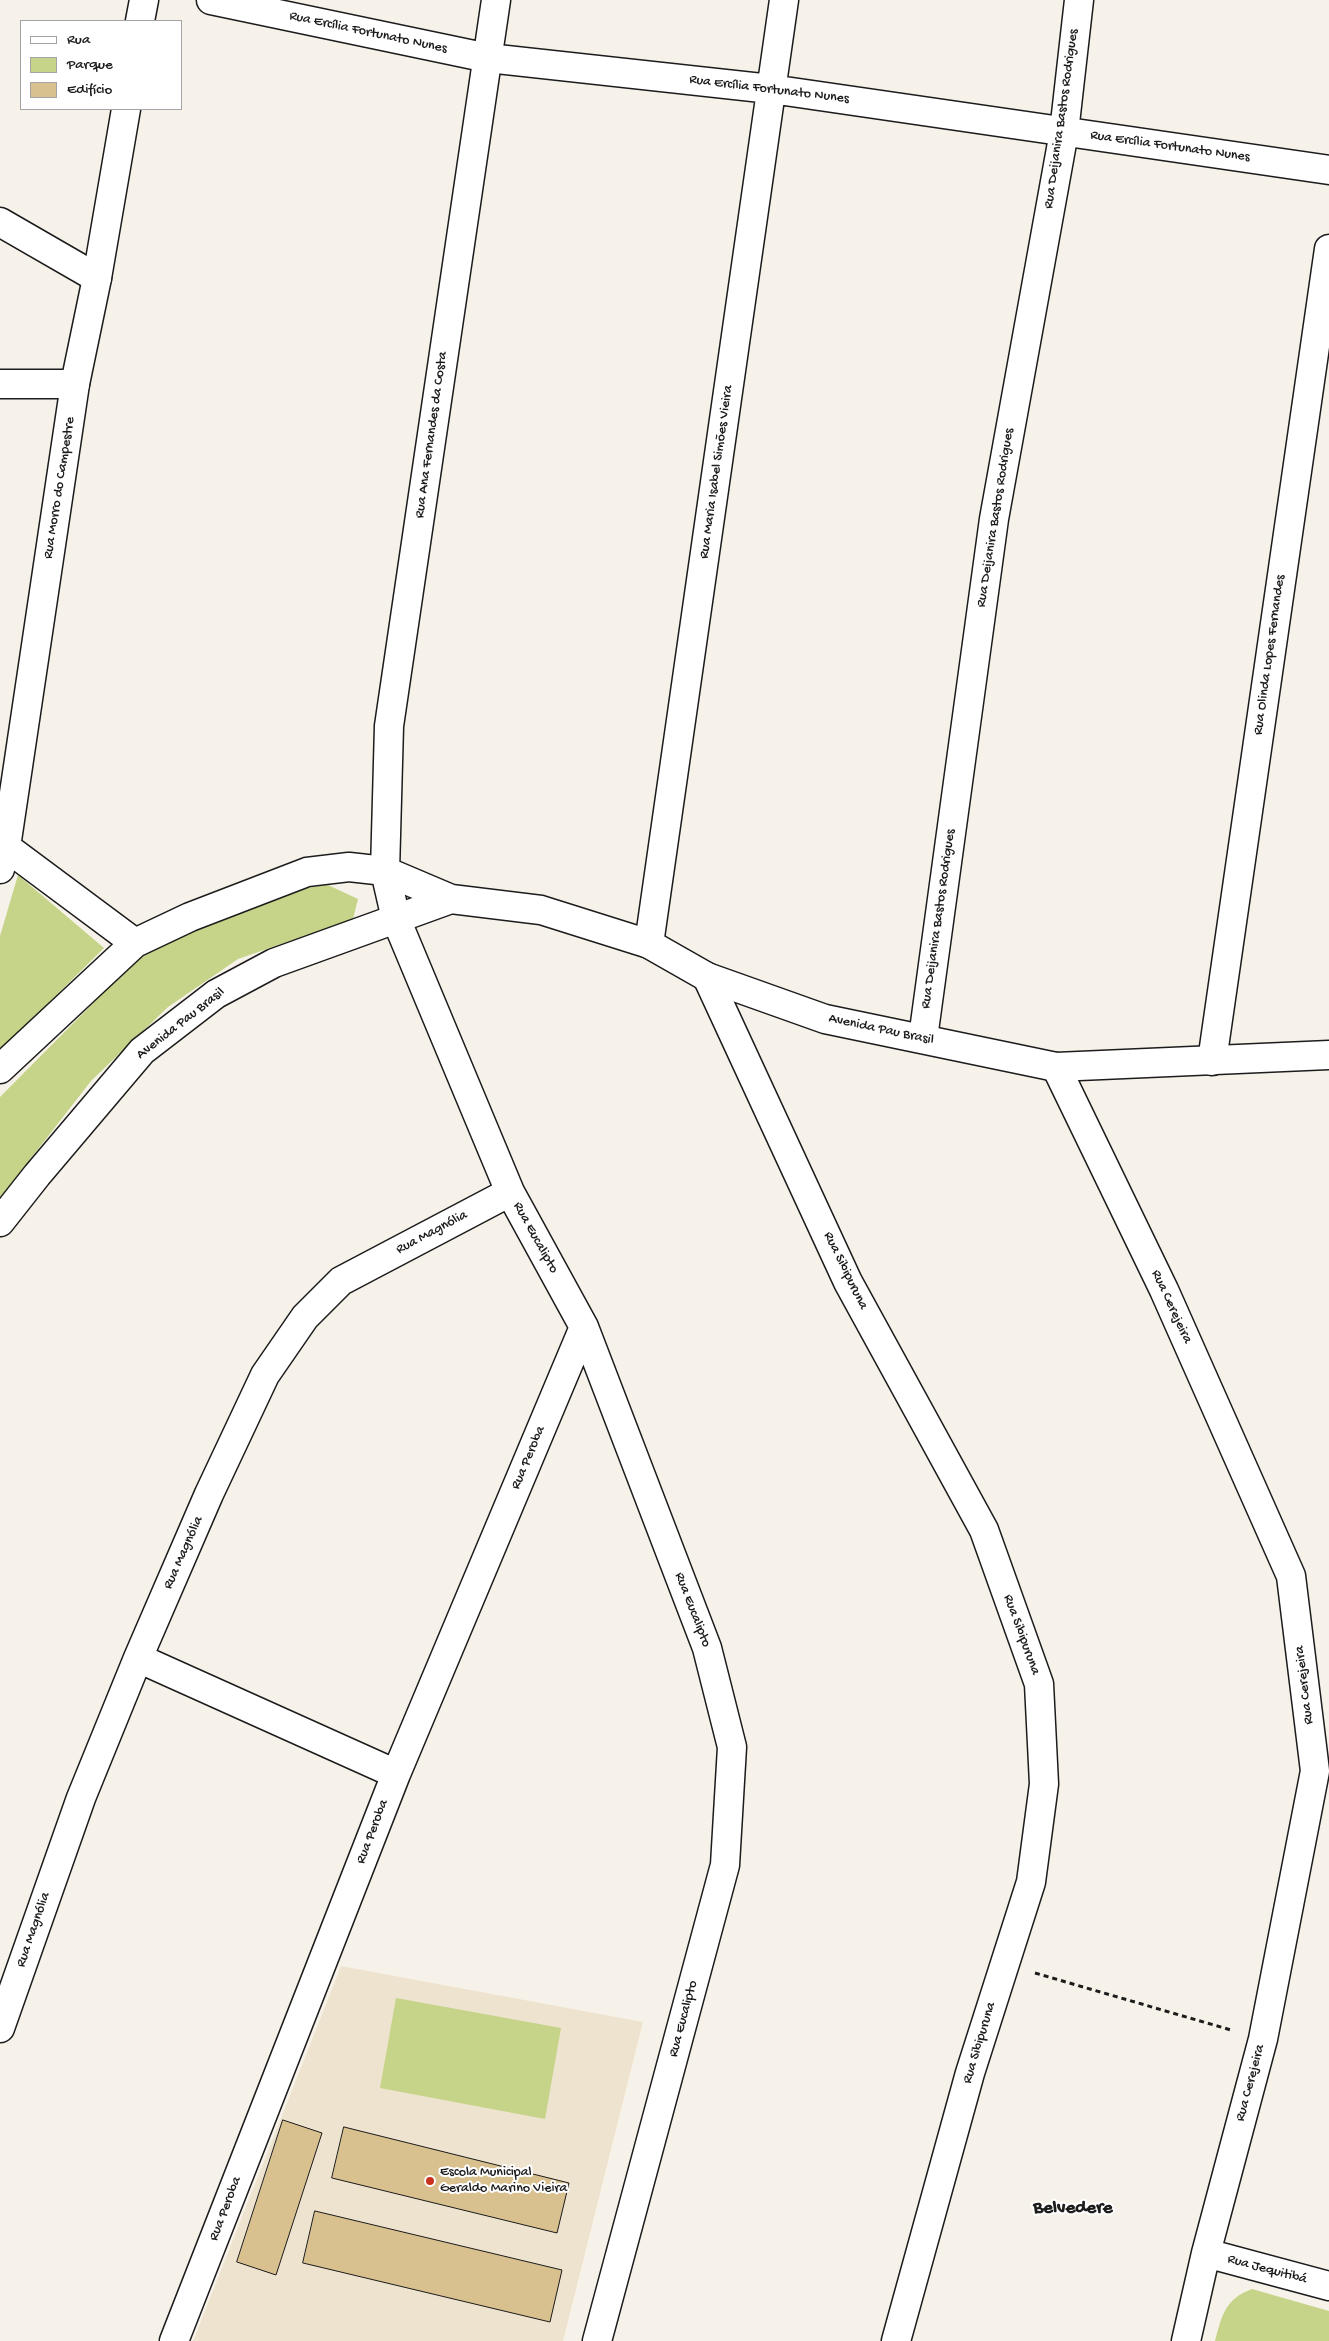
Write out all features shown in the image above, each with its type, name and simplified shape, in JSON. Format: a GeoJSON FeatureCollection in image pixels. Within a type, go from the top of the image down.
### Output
{"type":"FeatureCollection","features":[{"type":"Feature","properties":{"kind":"street"},"geometry":{"type":"LineString","coordinates":[[140,20],[144,0]]}},
{"type":"Feature","properties":{"kind":"street","name":"Rua Ercília Fortunato Nunes"},"geometry":{"type":"LineString","coordinates":[[211,0],[488,58],[772,89],[1329,170]]}},
{"type":"Feature","properties":{"kind":"street","name":"Rua Ana Fernandes da Costa"},"geometry":{"type":"LineString","coordinates":[[396,919],[385,870],[389,726],[496,0]]}},
{"type":"Feature","properties":{"kind":"street","name":"Rua Maria Isabel Simões Vieira"},"geometry":{"type":"LineString","coordinates":[[649,944],[784,0]]}},
{"type":"Feature","properties":{"kind":"street","name":"Rua Deijanira Bastos Rodrigues"},"geometry":{"type":"LineString","coordinates":[[923,1038],[994,519],[1064,132],[1079,0]]}},
{"type":"Feature","properties":{"kind":"street","name":"Rua Morro do Campestre"},"geometry":{"type":"LineString","coordinates":[[3,858],[75,384],[97,278],[126,110]]}},
{"type":"Feature","properties":{"kind":"street"},"geometry":{"type":"LineString","coordinates":[[0,222],[97,278]]}},
{"type":"Feature","properties":{"kind":"street","name":"Rua Olinda Lopes Fernandes"},"geometry":{"type":"LineString","coordinates":[[1212,1061],[1329,249]]}},
{"type":"Feature","properties":{"kind":"street"},"geometry":{"type":"LineString","coordinates":[[0,384],[75,384]]}},
{"type":"Feature","properties":{"kind":"street"},"geometry":{"type":"LineString","coordinates":[[3,858],[134,944]]}},
{"type":"Feature","properties":{"kind":"street","name":"Avenida Pau Brasil"},"geometry":{"type":"LineString","coordinates":[[0,1069],[134,944],[190,917],[307,872],[349,867],[385,870],[451,899],[541,910],[649,944],[707,977],[825,1019],[1056,1067],[1329,1055]]}},
{"type":"Feature","properties":{"kind":"street","name":"Avenida Pau Brasil"},"geometry":{"type":"LineString","coordinates":[[0,1222],[37,1175],[142,1051],[216,994],[274,962],[451,899]]}},
{"type":"Feature","properties":{"kind":"street","name":"Rua Eucalipto"},"geometry":{"type":"LineString","coordinates":[[396,919],[510,1192],[584,1327],[707,1648],[732,1747],[725,1865],[597,2341]]}},
{"type":"Feature","properties":{"kind":"street","name":"Rua Sibipuruna"},"geometry":{"type":"LineString","coordinates":[[707,977],[848,1282],[984,1530],[1039,1684],[1044,1784],[1031,1882],[970,2073],[896,2341]]}},
{"type":"Feature","properties":{"kind":"street","name":"Rua Cerejeira"},"geometry":{"type":"LineString","coordinates":[[1056,1067],[1164,1290],[1291,1576],[1315,1771],[1263,2039],[1206,2253],[1186,2341]]}},
{"type":"Feature","properties":{"kind":"street","name":"Rua Magnólia"},"geometry":{"type":"LineString","coordinates":[[0,2028],[81,1798],[138,1658],[265,1375],[305,1317],[341,1281],[510,1192]]}},
{"type":"Feature","properties":{"kind":"street","name":"Rua Peroba"},"geometry":{"type":"LineString","coordinates":[[174,2341],[396,1774],[584,1327]]}},
{"type":"Feature","properties":{"kind":"street"},"geometry":{"type":"LineString","coordinates":[[138,1658],[396,1774]]}},
{"type":"Feature","properties":{"kind":"street","name":"Rua Jequitibá"},"geometry":{"type":"LineString","coordinates":[[1206,2253],[1329,2286]]}},
{"type":"Feature","properties":{"kind":"path"},"geometry":{"type":"LineString","coordinates":[[1005,1964],[1263,2039]]}},
{"type":"Feature","properties":{"kind":"shaded area","name":"Escola Municipal Geraldo Marino Vieira"},"geometry":{"type":"Polygon","coordinates":[[[341,1966],[643,2022],[563,2341],[193,2341],[341,1966]]]}},
{"type":"Feature","properties":{"kind":"green space"},"geometry":{"type":"Polygon","coordinates":[[[18,875],[104,948],[0,1051],[0,936],[18,875]]]}},
{"type":"Feature","properties":{"kind":"green space"},"geometry":{"type":"Polygon","coordinates":[[[328,885],[358,899],[353,919],[238,959],[168,1007],[91,1081],[0,1198],[0,1097],[140,956],[212,917],[291,890],[328,885]]]}},
{"type":"Feature","properties":{"kind":"green space"},"geometry":{"type":"Polygon","coordinates":[[[396,1998],[561,2028],[545,2119],[380,2088],[396,1998]]]}},
{"type":"Feature","properties":{"kind":"green space"},"geometry":{"type":"Polygon","coordinates":[[[1252,2289],[1329,2311],[1329,2341],[1215,2341],[1220,2323],[1230,2303],[1252,2289]]]}},
{"type":"Feature","properties":{"kind":"building"},"geometry":{"type":"Polygon","coordinates":[[[283,2120],[322,2133],[276,2275],[237,2262],[283,2120]]]}},
{"type":"Feature","properties":{"kind":"building"},"geometry":{"type":"Polygon","coordinates":[[[344,2127],[569,2183],[557,2233],[332,2178],[344,2127]]]}},
{"type":"Feature","properties":{"kind":"building"},"geometry":{"type":"Polygon","coordinates":[[[315,2211],[562,2270],[550,2322],[303,2263],[315,2211]]]}},
{"type":"Feature","properties":{"kind":"place","name":"Escola Municipal Geraldo Marino Vieira"},"geometry":{"type":"Point","coordinates":[430,2181]}},
{"type":"Feature","properties":{"kind":"district","name":"Belvedere"},"geometry":{"type":"Point","coordinates":[1073,2209]}}]}
